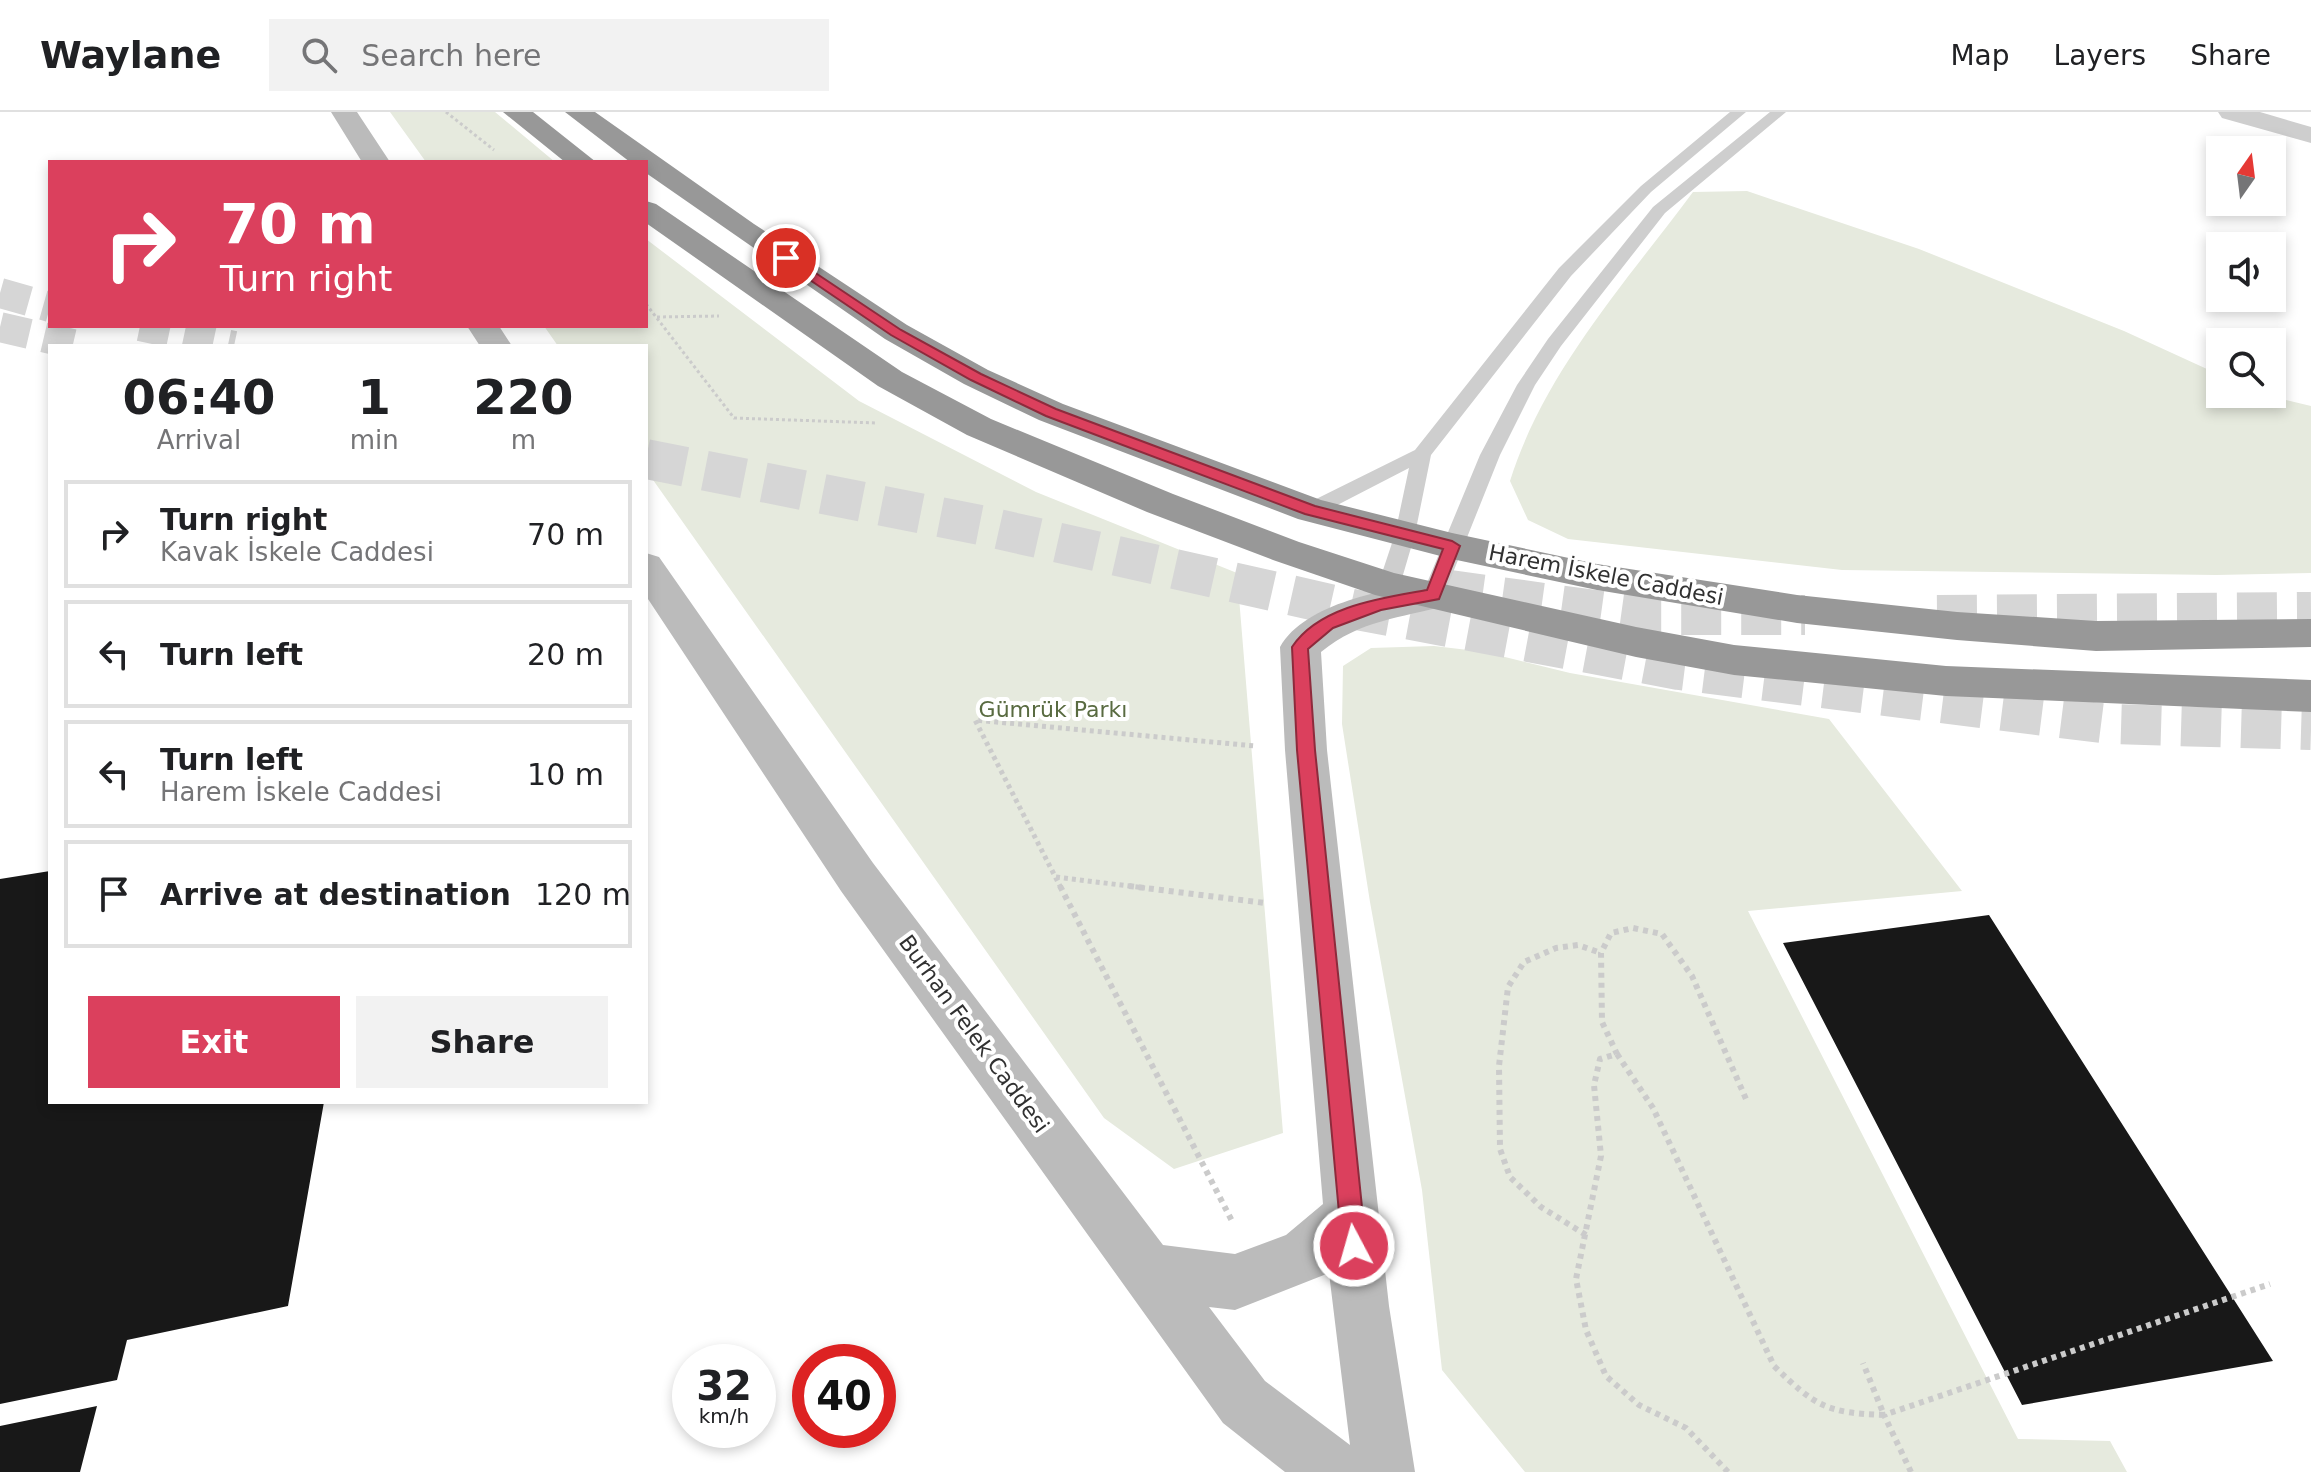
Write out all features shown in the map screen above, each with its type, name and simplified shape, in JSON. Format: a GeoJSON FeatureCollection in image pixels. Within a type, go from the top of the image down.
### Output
{"type":"FeatureCollection","features":[{"type":"Feature","properties":{"kind":"highway"},"geometry":{"type":"LineString","coordinates":[[516,112],[579,160]]}},
{"type":"Feature","properties":{"kind":"highway","name":"Harem İskele Caddesi"},"geometry":{"type":"LineString","coordinates":[[578,112],[647,160]]}},
{"type":"Feature","properties":{"kind":"highway","name":"Harem İskele Caddesi"},"geometry":{"type":"LineString","coordinates":[[648,161],[873,317],[976,377],[1066,418],[1311,510],[1452,546],[1654,587],[1797,609],[1957,626],[2096,636],[2311,633]]}},
{"type":"Feature","properties":{"kind":"highway"},"geometry":{"type":"LineString","coordinates":[[648,211],[890,379],[979,427],[1160,503],[1286,551],[1389,585],[1636,642],[1734,660],[1946,681],[2311,696]]}},
{"type":"Feature","properties":{"kind":"street"},"geometry":{"type":"LineString","coordinates":[[344,112],[375,160]]}},
{"type":"Feature","properties":{"kind":"street"},"geometry":{"type":"LineString","coordinates":[[2231,112],[2311,135]]}},
{"type":"Feature","properties":{"kind":"street","name":"Burhan Felek Caddesi"},"geometry":{"type":"LineString","coordinates":[[648,569],[857,877],[1244,1402],[1335,1472]]}},
{"type":"Feature","properties":{"kind":"street"},"geometry":{"type":"LineString","coordinates":[[1384,1472],[1360,1306],[1306,750],[1300,647],[1327,624],[1379,604],[1433,595]]}},
{"type":"Feature","properties":{"kind":"street"},"geometry":{"type":"LineString","coordinates":[[1149,1272],[1235,1282],[1304,1257],[1351,1216]]}},
{"type":"Feature","properties":{"kind":"lane"},"geometry":{"type":"LineString","coordinates":[[1311,510],[1422,454],[1565,272],[1646,189],[1739,112]]}},
{"type":"Feature","properties":{"kind":"lane"},"geometry":{"type":"LineString","coordinates":[[1433,595],[1504,427],[1526,385],[1554,343],[1659,210],[1779,112]]}},
{"type":"Feature","properties":{"kind":"lane"},"geometry":{"type":"LineString","coordinates":[[1389,585],[1405,534],[1422,454]]}},
{"type":"Feature","properties":{"kind":"path"},"geometry":{"type":"LineString","coordinates":[[446,112],[498,154]]}},
{"type":"Feature","properties":{"kind":"path"},"geometry":{"type":"LineString","coordinates":[[648,307],[734,418],[887,423]]}},
{"type":"Feature","properties":{"kind":"path"},"geometry":{"type":"LineString","coordinates":[[1259,1273],[975,720],[1306,750]]}},
{"type":"Feature","properties":{"kind":"path"},"geometry":{"type":"LineString","coordinates":[[1055,877],[1321,910]]}},
{"type":"Feature","properties":{"kind":"path"},"geometry":{"type":"LineString","coordinates":[[1746,1099],[1692,976],[1662,934],[1633,928],[1611,933],[1601,953],[1602,1022],[1617,1054],[1653,1108],[1774,1366],[1807,1399],[1835,1414],[1884,1415],[2270,1284]]}},
{"type":"Feature","properties":{"kind":"path"},"geometry":{"type":"LineString","coordinates":[[1586,1235],[1541,1207],[1510,1177],[1500,1149],[1499,1066],[1508,987],[1524,962],[1556,948],[1578,945],[1601,953]]}},
{"type":"Feature","properties":{"kind":"path"},"geometry":{"type":"LineString","coordinates":[[1617,1054],[1600,1059],[1594,1085],[1601,1156],[1576,1279],[1586,1330],[1606,1376],[1639,1405],[1686,1428],[1728,1472]]}},
{"type":"Feature","properties":{"kind":"path"},"geometry":{"type":"LineString","coordinates":[[1863,1363],[1911,1472]]}},
{"type":"Feature","properties":{"kind":"green space"},"geometry":{"type":"Polygon","coordinates":[[[390,112],[495,112],[553,160],[425,160],[390,112]]]}},
{"type":"Feature","properties":{"kind":"green space"},"geometry":{"type":"Polygon","coordinates":[[[1747,191],[1919,249],[2124,331],[2206,369],[2206,408],[2286,408],[2286,400],[2311,406],[2311,573],[2216,575],[1842,570],[1568,539],[1528,520],[1510,481],[1544,403],[1589,329],[1693,192],[1747,191]]]}},
{"type":"Feature","properties":{"kind":"green space","name":"Gümrük Parkı"},"geometry":{"type":"Polygon","coordinates":[[[648,241],[859,401],[1036,492],[1237,573],[1283,1133],[1174,1169],[1104,1118],[648,473],[648,344],[557,344],[545,328],[648,328],[648,241]]]}},
{"type":"Feature","properties":{"kind":"green space"},"geometry":{"type":"Polygon","coordinates":[[[1434,646],[1485,652],[1570,673],[1829,719],[1962,891],[1748,911],[2018,1439],[2110,1441],[2127,1472],[1525,1472],[1442,1370],[1422,1190],[1370,902],[1342,724],[1343,666],[1371,648],[1434,646]]]}},
{"type":"Feature","properties":{"kind":"building"},"geometry":{"type":"Polygon","coordinates":[[[48,871],[48,1104],[324,1104],[288,1306],[127,1340],[117,1380],[0,1404],[0,879],[48,871]]]}},
{"type":"Feature","properties":{"kind":"building"},"geometry":{"type":"Polygon","coordinates":[[[1989,915],[2273,1361],[2022,1405],[1783,943],[1989,915]]]}},
{"type":"Feature","properties":{"kind":"building"},"geometry":{"type":"Polygon","coordinates":[[[97,1406],[80,1472],[0,1472],[0,1426],[97,1406]]]}},
{"type":"Feature","properties":{"kind":"tunnel"},"geometry":{"type":"LineString","coordinates":[[0,293],[48,306]]}},
{"type":"Feature","properties":{"kind":"tunnel"},"geometry":{"type":"LineString","coordinates":[[0,327],[72,344]]}},
{"type":"Feature","properties":{"kind":"tunnel"},"geometry":{"type":"LineString","coordinates":[[149,328],[225,344]]}},
{"type":"Feature","properties":{"kind":"tunnel"},"geometry":{"type":"LineString","coordinates":[[648,459],[980,525],[1352,609],[1679,670],[2109,724],[2311,730]]}},
{"type":"Feature","properties":{"kind":"tunnel"},"geometry":{"type":"LineString","coordinates":[[1443,589],[1631,615],[1805,615]]}},
{"type":"Feature","properties":{"kind":"tunnel"},"geometry":{"type":"LineString","coordinates":[[1937,615],[2311,612]]}},
{"type":"Feature","properties":{"kind":"route"},"geometry":{"type":"LineString","coordinates":[[786,258],[896,332],[976,377],[1051,412],[1256,492],[1311,510],[1452,546],[1433,595],[1379,604],[1327,624],[1300,647],[1306,750],[1354,1246]]}}]}
